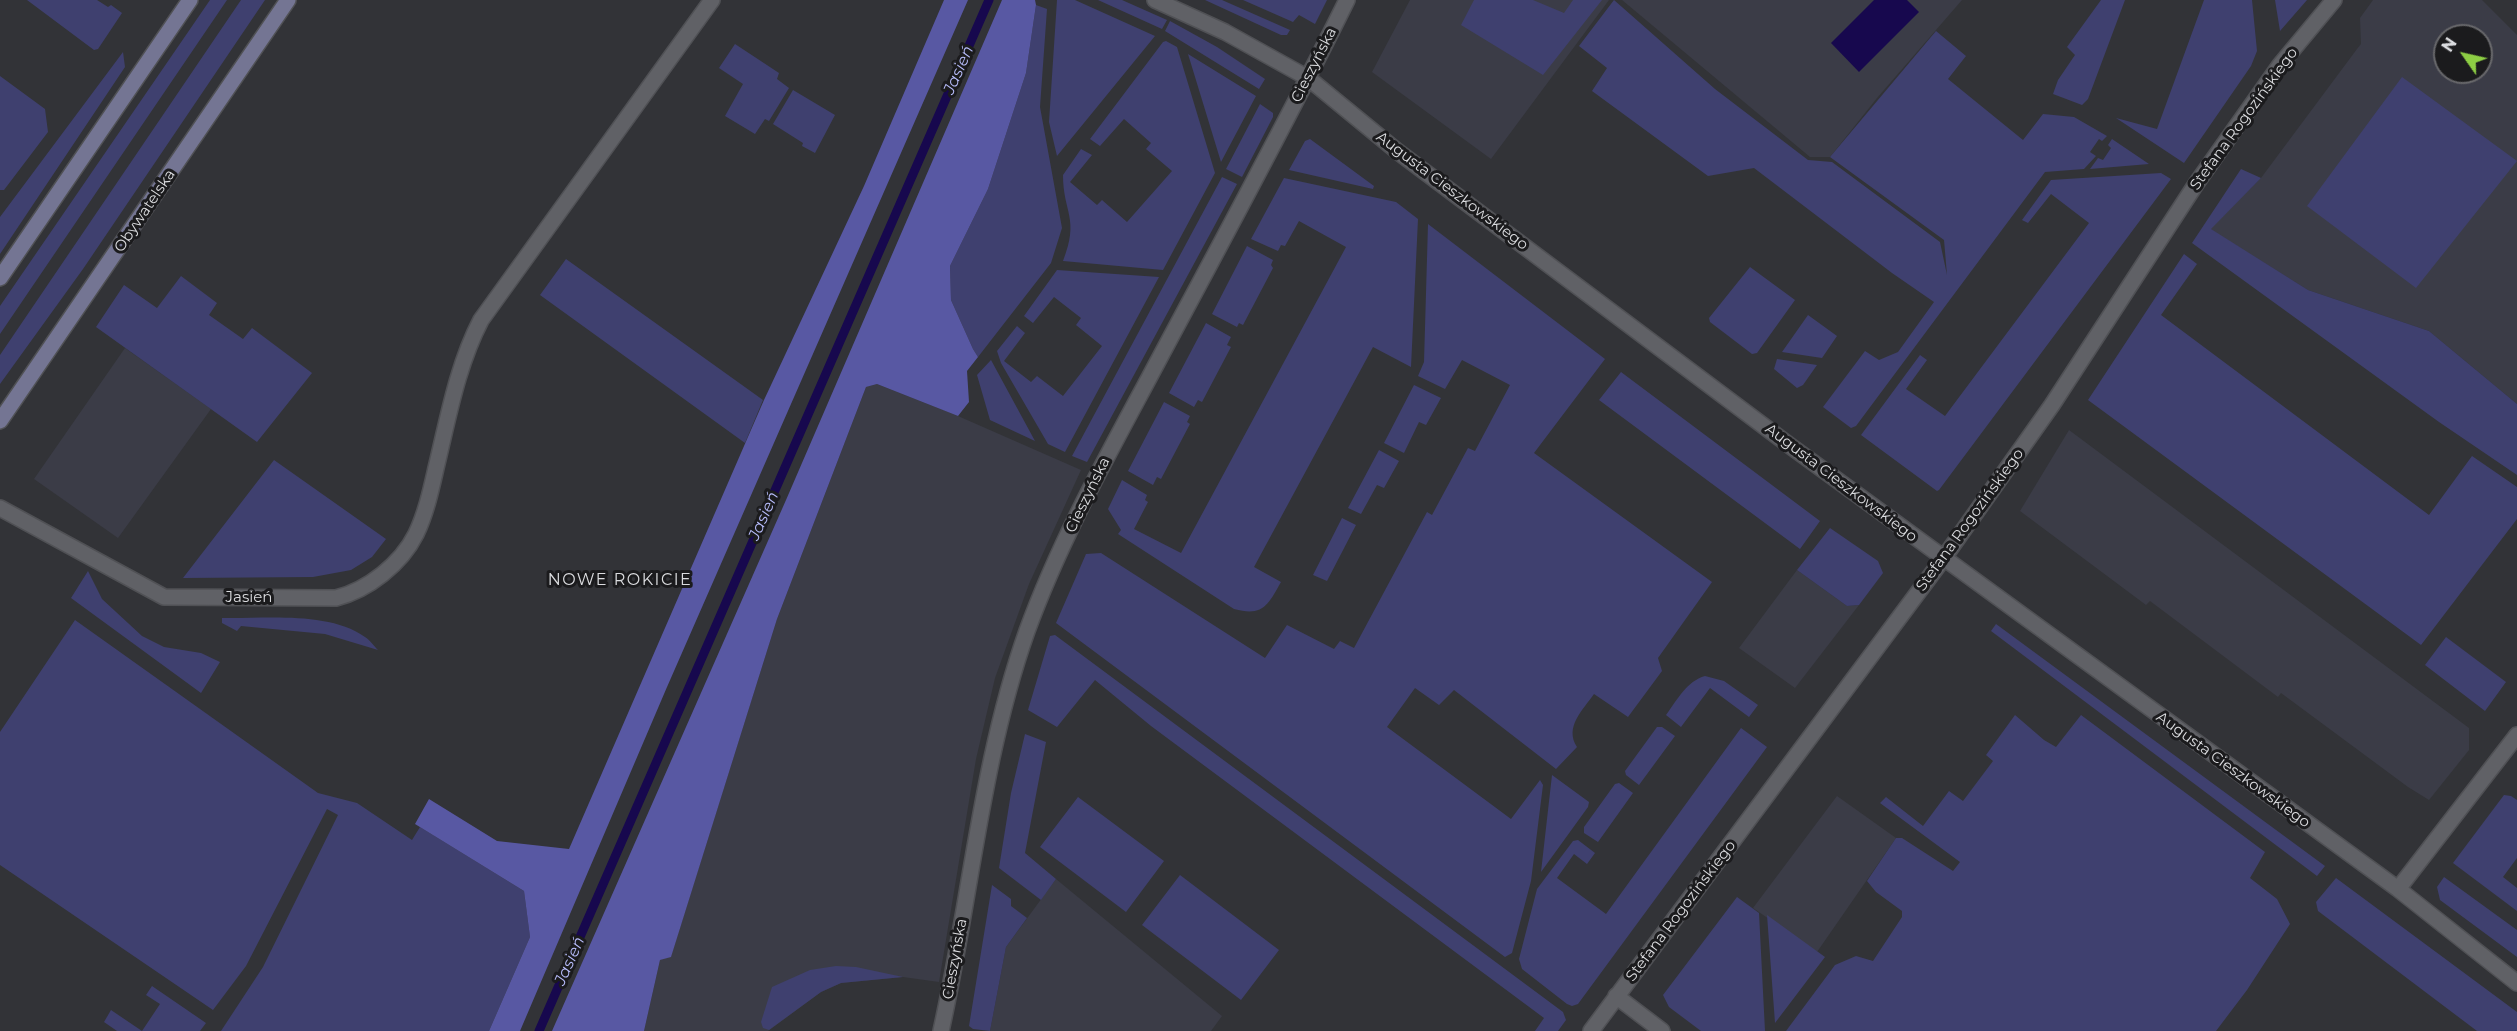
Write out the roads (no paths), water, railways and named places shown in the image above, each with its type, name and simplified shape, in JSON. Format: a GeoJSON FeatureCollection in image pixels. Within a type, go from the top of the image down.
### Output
{"type":"FeatureCollection","features":[{"type":"Feature","properties":{"kind":"main road"},"geometry":{"type":"LineString","coordinates":[[0,279],[190,0]]}},
{"type":"Feature","properties":{"kind":"main road","name":"Obywatelska"},"geometry":{"type":"LineString","coordinates":[[0,421],[288,0]]}},
{"type":"Feature","properties":{"kind":"street","name":"Jasień"},"geometry":{"type":"LineString","coordinates":[[0,508],[164,597],[336,598],[354,593],[370,584],[393,562],[415,535],[428,500],[467,351],[481,321],[712,0]]}},
{"type":"Feature","properties":{"kind":"street","name":"Augusta Cieszkowskiego"},"geometry":{"type":"LineString","coordinates":[[1155,0],[1225,32],[1308,78],[1406,158],[1943,559],[2398,889],[2517,983]]}},
{"type":"Feature","properties":{"kind":"street","name":"Cieszyńska"},"geometry":{"type":"LineString","coordinates":[[941,1031],[993,747],[1028,629],[1054,566],[1098,473],[1308,78],[1347,0]]}},
{"type":"Feature","properties":{"kind":"street","name":"Stefana Rogozińskiego"},"geometry":{"type":"LineString","coordinates":[[1591,1031],[1943,559],[2052,405],[2196,184],[2254,101],[2280,65],[2334,0]]}},
{"type":"Feature","properties":{"kind":"street"},"geometry":{"type":"LineString","coordinates":[[2398,889],[2517,735]]}},
{"type":"Feature","properties":{"kind":"street"},"geometry":{"type":"LineString","coordinates":[[1616,996],[1662,1031]]}},
{"type":"Feature","properties":{"kind":"waterway","name":"Jasień"},"geometry":{"type":"LineString","coordinates":[[539,1031],[989,0]]}},
{"type":"Feature","properties":{"kind":"district","name":"NOWE ROKICIE"},"geometry":{"type":"Point","coordinates":[620,580]}}]}
